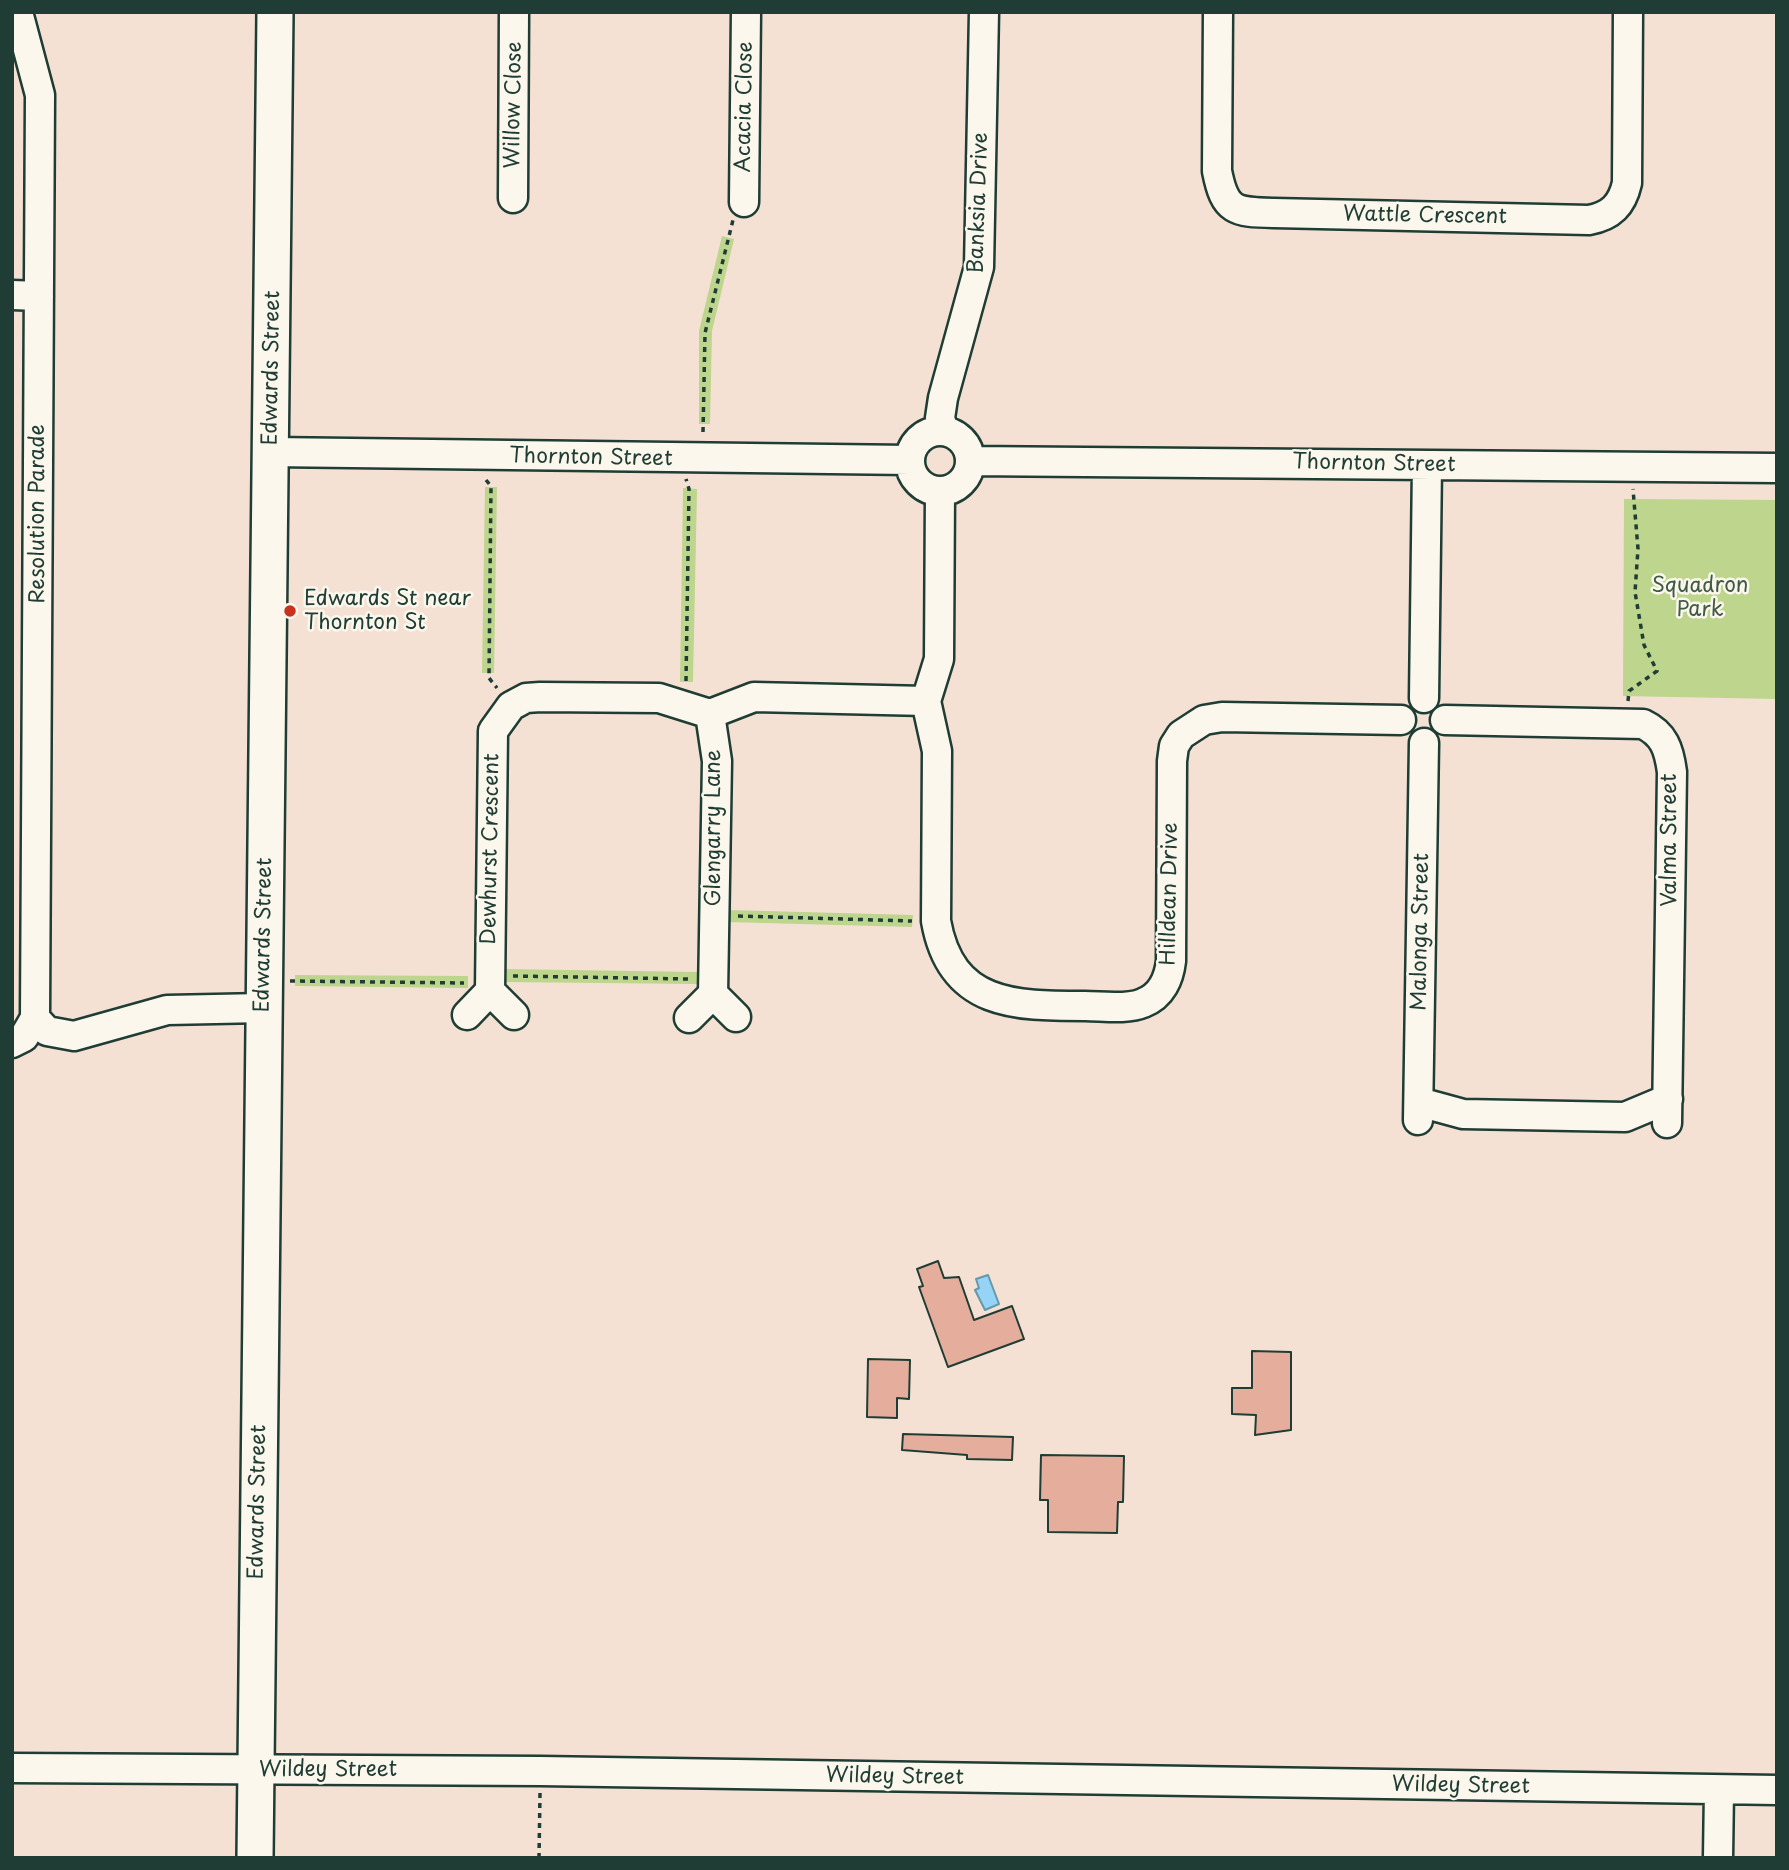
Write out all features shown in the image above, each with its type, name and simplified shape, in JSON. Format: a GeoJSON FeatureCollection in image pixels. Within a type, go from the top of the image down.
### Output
{"type":"FeatureCollection","features":[{"type":"Feature","properties":{"kind":"main road","name":"Edwards Street"},"geometry":{"type":"LineString","coordinates":[[255,1858],[275,12]]}},
{"type":"Feature","properties":{"kind":"street","name":"Resolution Parade"},"geometry":{"type":"LineString","coordinates":[[18,12],[40,95],[26,295],[25,508],[35,1018]]}},
{"type":"Feature","properties":{"kind":"street","name":"Willow Close"},"geometry":{"type":"LineString","coordinates":[[513,198],[514,12]]}},
{"type":"Feature","properties":{"kind":"street","name":"Acacia Close"},"geometry":{"type":"LineString","coordinates":[[744,202],[746,12]]}},
{"type":"Feature","properties":{"kind":"street","name":"Banksia Drive"},"geometry":{"type":"LineString","coordinates":[[944,431],[940,418],[943,398],[979,267],[984,12]]}},
{"type":"Feature","properties":{"kind":"street","name":"Wattle Crescent"},"geometry":{"type":"LineString","coordinates":[[1218,12],[1217,171],[1222,196],[1231,207],[1245,212],[1589,220],[1603,217],[1615,209],[1623,198],[1627,183],[1628,12]]}},
{"type":"Feature","properties":{"kind":"street"},"geometry":{"type":"LineString","coordinates":[[936,430],[960,438],[970,461],[969,470],[958,485],[940,491],[922,485],[911,470],[910,460],[920,438],[936,430]]}},
{"type":"Feature","properties":{"kind":"street","name":"Thornton Street"},"geometry":{"type":"LineString","coordinates":[[271,452],[910,460]]}},
{"type":"Feature","properties":{"kind":"street","name":"Thornton Street"},"geometry":{"type":"LineString","coordinates":[[970,461],[1777,468]]}},
{"type":"Feature","properties":{"kind":"street"},"geometry":{"type":"LineString","coordinates":[[1424,698],[1427,465]]}},
{"type":"Feature","properties":{"kind":"street","name":"Hilldean Drive"},"geometry":{"type":"LineString","coordinates":[[940,491],[939,659],[926,701],[937,751],[936,921],[942,945],[958,972],[969,984],[999,1000],[1040,1006],[1143,1004],[1163,988],[1169,975],[1172,761],[1174,746],[1181,735],[1204,720],[1222,717],[1401,720]]}},
{"type":"Feature","properties":{"kind":"street"},"geometry":{"type":"LineString","coordinates":[[512,706],[526,698],[540,697],[659,698],[710,714],[754,697],[926,701]]}},
{"type":"Feature","properties":{"kind":"street"},"geometry":{"type":"LineString","coordinates":[[1424,698],[1441,708],[1445,720],[1441,733],[1424,743],[1407,736],[1401,720],[1405,706],[1424,698]]}},
{"type":"Feature","properties":{"kind":"street","name":"Dewhurst Crescent"},"geometry":{"type":"LineString","coordinates":[[490,991],[492,741],[498,721],[512,706]]}},
{"type":"Feature","properties":{"kind":"street","name":"Glengarry Lane"},"geometry":{"type":"LineString","coordinates":[[710,714],[717,761],[713,995]]}},
{"type":"Feature","properties":{"kind":"street","name":"Valma Street"},"geometry":{"type":"LineString","coordinates":[[1418,1111],[1625,1117],[1667,1111],[1672,772],[1666,744],[1660,735],[1643,724],[1445,720]]}},
{"type":"Feature","properties":{"kind":"street","name":"Malonga Street"},"geometry":{"type":"LineString","coordinates":[[1418,1111],[1424,743]]}},
{"type":"Feature","properties":{"kind":"street"},"geometry":{"type":"LineString","coordinates":[[467,1014],[490,991],[514,1015]]}},
{"type":"Feature","properties":{"kind":"street"},"geometry":{"type":"LineString","coordinates":[[689,1018],[713,995],[736,1017]]}},
{"type":"Feature","properties":{"kind":"street"},"geometry":{"type":"LineString","coordinates":[[12,1043],[24,1037],[35,1018],[47,1031],[74,1036],[167,1010],[263,1008]]}},
{"type":"Feature","properties":{"kind":"street","name":"Wildey Street"},"geometry":{"type":"LineString","coordinates":[[12,1768],[540,1771],[1777,1790]]}},
{"type":"Feature","properties":{"kind":"street"},"geometry":{"type":"LineString","coordinates":[[1718,1858],[1719,1790]]}},
{"type":"Feature","properties":{"kind":"path"},"geometry":{"type":"LineString","coordinates":[[704,432],[705,333],[731,223],[744,202]]}},
{"type":"Feature","properties":{"kind":"path"},"geometry":{"type":"LineString","coordinates":[[476,456],[479,476],[491,486],[489,678],[512,706]]}},
{"type":"Feature","properties":{"kind":"path"},"geometry":{"type":"LineString","coordinates":[[680,704],[686,680],[689,489],[683,470],[683,459]]}},
{"type":"Feature","properties":{"kind":"path"},"geometry":{"type":"LineString","coordinates":[[1628,723],[1629,691],[1657,671],[1644,645],[1634,592],[1638,548],[1633,466]]}},
{"type":"Feature","properties":{"kind":"path"},"geometry":{"type":"LineString","coordinates":[[715,916],[936,921]]}},
{"type":"Feature","properties":{"kind":"path"},"geometry":{"type":"LineString","coordinates":[[539,1858],[540,1771]]}},
{"type":"Feature","properties":{"kind":"green space"},"geometry":{"type":"Polygon","coordinates":[[[722,236],[734,239],[712,331],[710,424],[699,424],[699,331],[722,236]]]}},
{"type":"Feature","properties":{"kind":"green space"},"geometry":{"type":"Polygon","coordinates":[[[485,487],[497,487],[494,673],[482,673],[485,487]]]}},
{"type":"Feature","properties":{"kind":"green space"},"geometry":{"type":"Polygon","coordinates":[[[683,488],[697,489],[693,682],[680,682],[683,488]]]}},
{"type":"Feature","properties":{"kind":"green space","name":"Squadron Park"},"geometry":{"type":"Polygon","coordinates":[[[1624,499],[1777,500],[1777,699],[1623,696],[1624,499]]]}},
{"type":"Feature","properties":{"kind":"green space"},"geometry":{"type":"Polygon","coordinates":[[[728,910],[913,915],[912,927],[727,922],[728,910]]]}},
{"type":"Feature","properties":{"kind":"green space"},"geometry":{"type":"Polygon","coordinates":[[[503,969],[697,972],[697,984],[503,982],[503,969]]]}},
{"type":"Feature","properties":{"kind":"green space"},"geometry":{"type":"Polygon","coordinates":[[[295,975],[468,976],[468,988],[295,986],[295,975]]]}},
{"type":"Feature","properties":{"kind":"water"},"geometry":{"type":"Polygon","coordinates":[[[988,1275],[999,1304],[985,1310],[975,1290],[979,1288],[976,1279],[988,1275]]]}},
{"type":"Feature","properties":{"kind":"building"},"geometry":{"type":"Polygon","coordinates":[[[938,1261],[944,1278],[959,1277],[974,1320],[1012,1306],[1024,1339],[948,1367],[919,1287],[923,1286],[917,1269],[938,1261]]]}},
{"type":"Feature","properties":{"kind":"building"},"geometry":{"type":"Polygon","coordinates":[[[1252,1351],[1291,1352],[1291,1430],[1255,1435],[1256,1415],[1232,1414],[1232,1388],[1252,1388],[1252,1351]]]}},
{"type":"Feature","properties":{"kind":"building"},"geometry":{"type":"Polygon","coordinates":[[[868,1359],[910,1360],[909,1399],[897,1398],[897,1418],[867,1417],[868,1359]]]}},
{"type":"Feature","properties":{"kind":"building"},"geometry":{"type":"Polygon","coordinates":[[[903,1434],[1013,1437],[1012,1460],[967,1459],[967,1455],[902,1450],[903,1434]]]}},
{"type":"Feature","properties":{"kind":"building"},"geometry":{"type":"Polygon","coordinates":[[[1041,1455],[1124,1456],[1123,1502],[1118,1502],[1117,1533],[1048,1532],[1048,1500],[1040,1500],[1041,1455]]]}},
{"type":"Feature","properties":{"kind":"place","name":"Edwards St near Thornton St"},"geometry":{"type":"Point","coordinates":[290,611]}}]}
